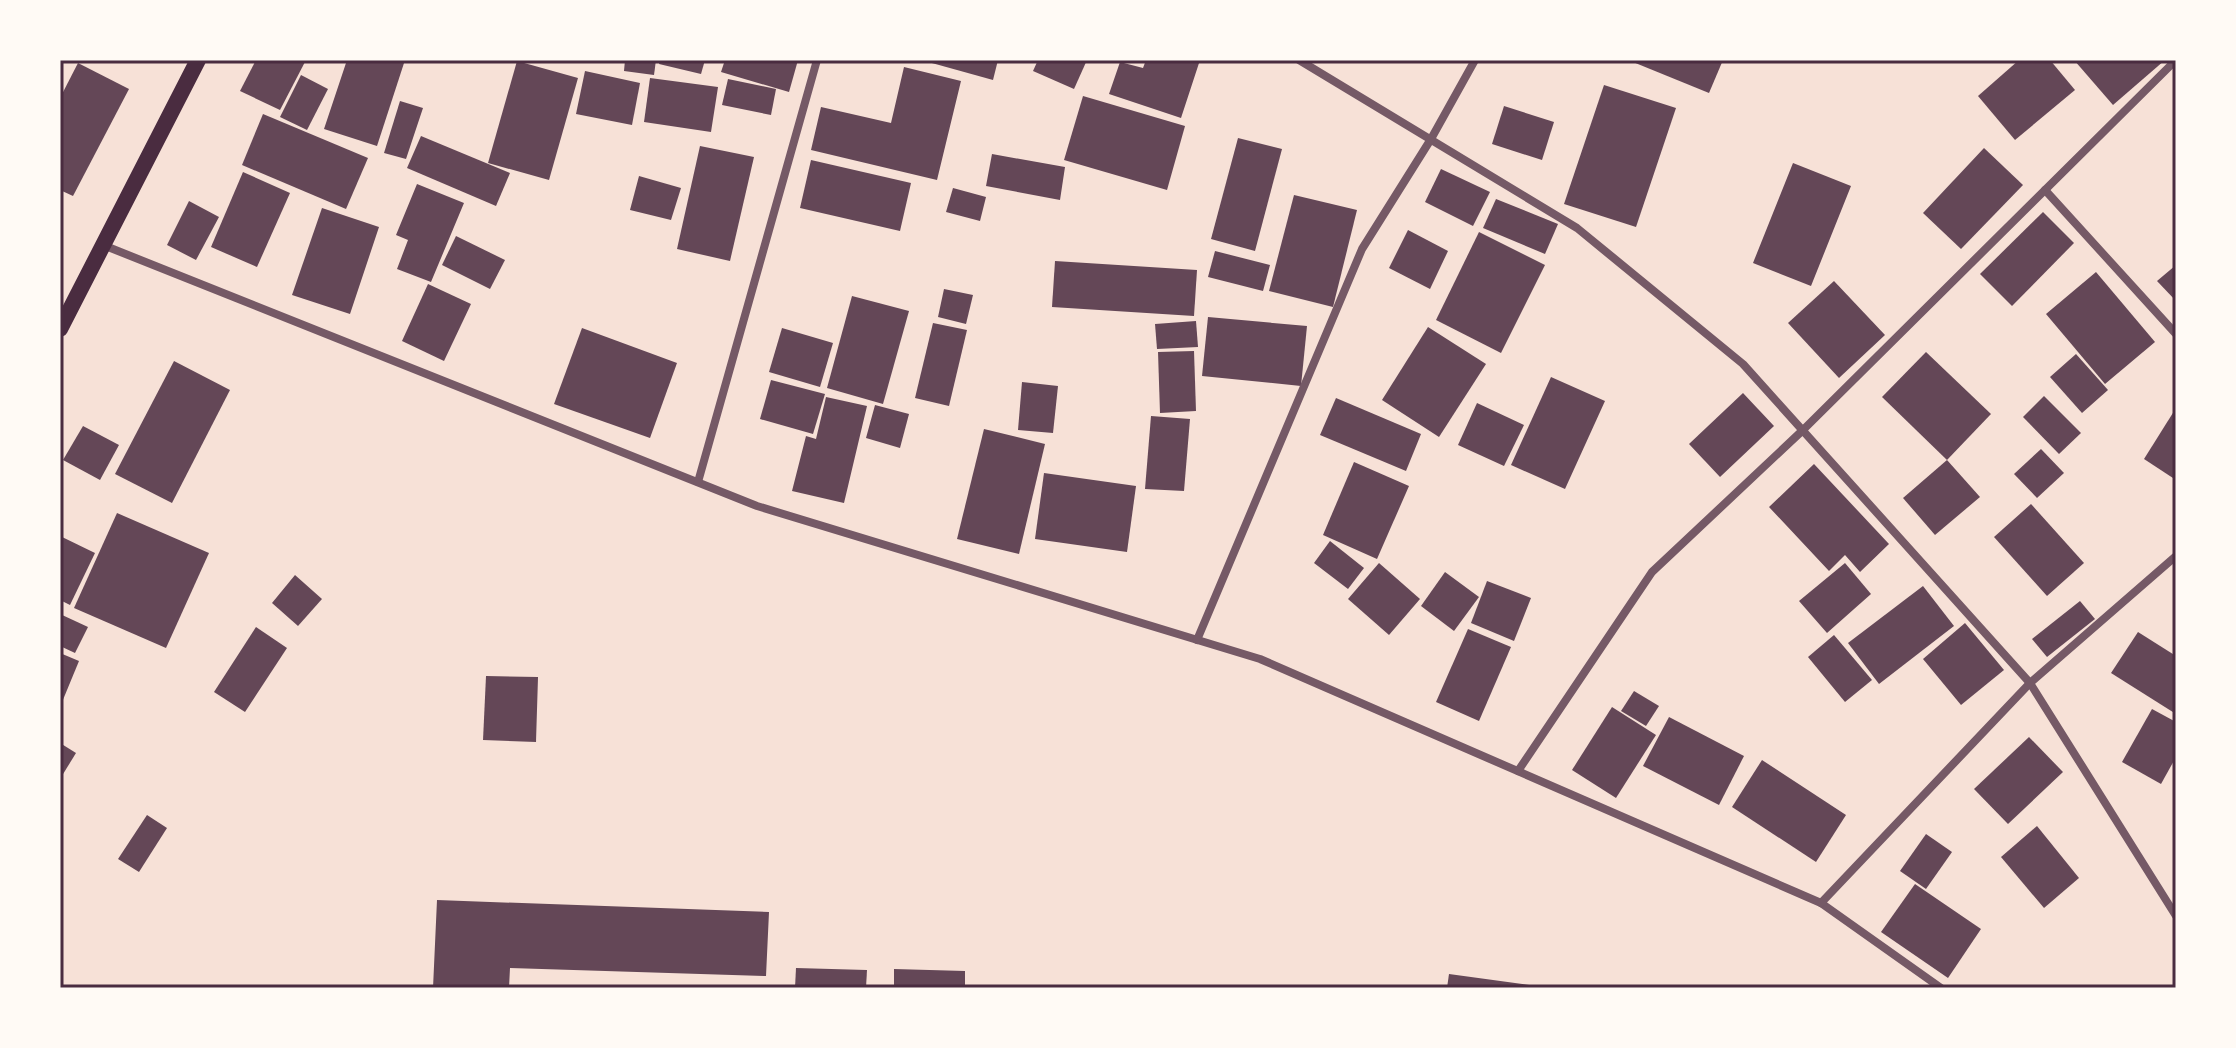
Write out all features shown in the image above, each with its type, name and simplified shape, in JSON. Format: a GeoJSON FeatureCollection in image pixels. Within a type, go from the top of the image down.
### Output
{"type":"FeatureCollection","features":[{"type":"Feature","properties":{"kind":"main road"},"geometry":{"type":"LineString","coordinates":[[60,329],[198,60]]}},
{"type":"Feature","properties":{"kind":"street"},"geometry":{"type":"LineString","coordinates":[[698,482],[817,60]]}},
{"type":"Feature","properties":{"kind":"street"},"geometry":{"type":"LineString","coordinates":[[1299,60],[1577,228],[1743,364],[2030,683],[2176,916]]}},
{"type":"Feature","properties":{"kind":"street"},"geometry":{"type":"LineString","coordinates":[[1197,640],[1362,249],[1431,139],[1475,60]]}},
{"type":"Feature","properties":{"kind":"street"},"geometry":{"type":"LineString","coordinates":[[1518,771],[1652,572],[1803,430],[2176,60]]}},
{"type":"Feature","properties":{"kind":"street"},"geometry":{"type":"LineString","coordinates":[[2045,190],[2176,334]]}},
{"type":"Feature","properties":{"kind":"street"},"geometry":{"type":"LineString","coordinates":[[103,245],[757,506],[1260,659],[1821,903],[1941,988]]}},
{"type":"Feature","properties":{"kind":"street"},"geometry":{"type":"LineString","coordinates":[[1821,903],[2030,683],[2176,556]]}},
{"type":"Feature","properties":{"kind":"building"},"geometry":{"type":"Polygon","coordinates":[[[256,60],[306,60],[280,110],[240,91],[256,60]]]}},
{"type":"Feature","properties":{"kind":"building"},"geometry":{"type":"Polygon","coordinates":[[[347,60],[405,60],[377,146],[324,129],[347,60]]]}},
{"type":"Feature","properties":{"kind":"building"},"geometry":{"type":"Polygon","coordinates":[[[625,60],[656,60],[654,75],[624,71],[625,60]]]}},
{"type":"Feature","properties":{"kind":"building"},"geometry":{"type":"Polygon","coordinates":[[[660,60],[705,60],[701,74],[659,64],[660,60]]]}},
{"type":"Feature","properties":{"kind":"building"},"geometry":{"type":"Polygon","coordinates":[[[725,60],[798,60],[789,92],[721,72],[725,60]]]}},
{"type":"Feature","properties":{"kind":"building"},"geometry":{"type":"Polygon","coordinates":[[[921,60],[998,60],[993,80],[921,60]]]}},
{"type":"Feature","properties":{"kind":"building"},"geometry":{"type":"Polygon","coordinates":[[[1038,60],[1087,60],[1074,89],[1033,71],[1038,60]]]}},
{"type":"Feature","properties":{"kind":"building"},"geometry":{"type":"Polygon","coordinates":[[[1146,60],[1200,60],[1181,118],[1109,94],[1120,62],[1143,68],[1146,60]]]}},
{"type":"Feature","properties":{"kind":"building"},"geometry":{"type":"Polygon","coordinates":[[[1628,60],[1723,60],[1709,93],[1628,60]]]}},
{"type":"Feature","properties":{"kind":"building"},"geometry":{"type":"Polygon","coordinates":[[[2019,60],[2050,60],[2075,90],[2015,140],[1978,96],[2019,60]]]}},
{"type":"Feature","properties":{"kind":"building"},"geometry":{"type":"Polygon","coordinates":[[[2074,60],[2165,60],[2113,105],[2074,60]]]}},
{"type":"Feature","properties":{"kind":"building"},"geometry":{"type":"Polygon","coordinates":[[[517,61],[578,78],[549,180],[488,163],[517,61]]]}},
{"type":"Feature","properties":{"kind":"building"},"geometry":{"type":"Polygon","coordinates":[[[78,63],[129,89],[73,196],[60,190],[60,98],[78,63]]]}},
{"type":"Feature","properties":{"kind":"building"},"geometry":{"type":"Polygon","coordinates":[[[904,67],[961,81],[937,180],[811,150],[821,107],[891,123],[904,67]]]}},
{"type":"Feature","properties":{"kind":"building"},"geometry":{"type":"Polygon","coordinates":[[[585,71],[640,83],[632,125],[576,114],[585,71]]]}},
{"type":"Feature","properties":{"kind":"building"},"geometry":{"type":"Polygon","coordinates":[[[301,75],[328,89],[307,130],[280,117],[301,75]]]}},
{"type":"Feature","properties":{"kind":"building"},"geometry":{"type":"Polygon","coordinates":[[[650,78],[718,87],[711,132],[644,122],[650,78]]]}},
{"type":"Feature","properties":{"kind":"building"},"geometry":{"type":"Polygon","coordinates":[[[728,79],[776,89],[771,115],[722,105],[728,79]]]}},
{"type":"Feature","properties":{"kind":"building"},"geometry":{"type":"Polygon","coordinates":[[[1604,85],[1676,108],[1636,227],[1564,204],[1604,85]]]}},
{"type":"Feature","properties":{"kind":"building"},"geometry":{"type":"Polygon","coordinates":[[[1083,96],[1185,126],[1167,190],[1064,160],[1083,96]]]}},
{"type":"Feature","properties":{"kind":"building"},"geometry":{"type":"Polygon","coordinates":[[[400,101],[423,108],[406,159],[384,153],[400,101]]]}},
{"type":"Feature","properties":{"kind":"building"},"geometry":{"type":"Polygon","coordinates":[[[1504,106],[1554,122],[1542,160],[1492,144],[1504,106]]]}},
{"type":"Feature","properties":{"kind":"building"},"geometry":{"type":"Polygon","coordinates":[[[263,114],[368,158],[346,209],[242,165],[263,114]]]}},
{"type":"Feature","properties":{"kind":"building"},"geometry":{"type":"Polygon","coordinates":[[[421,136],[510,173],[496,206],[407,168],[421,136]]]}},
{"type":"Feature","properties":{"kind":"building"},"geometry":{"type":"Polygon","coordinates":[[[1238,138],[1282,149],[1255,251],[1211,239],[1238,138]]]}},
{"type":"Feature","properties":{"kind":"building"},"geometry":{"type":"Polygon","coordinates":[[[700,146],[754,157],[730,261],[677,249],[700,146]]]}},
{"type":"Feature","properties":{"kind":"building"},"geometry":{"type":"Polygon","coordinates":[[[1984,148],[2023,185],[1961,249],[1923,213],[1984,148]]]}},
{"type":"Feature","properties":{"kind":"building"},"geometry":{"type":"Polygon","coordinates":[[[992,154],[1065,167],[1060,200],[986,186],[992,154]]]}},
{"type":"Feature","properties":{"kind":"building"},"geometry":{"type":"Polygon","coordinates":[[[811,160],[911,183],[900,231],[800,208],[811,160]]]}},
{"type":"Feature","properties":{"kind":"building"},"geometry":{"type":"Polygon","coordinates":[[[1793,163],[1851,186],[1811,286],[1753,263],[1793,163]]]}},
{"type":"Feature","properties":{"kind":"building"},"geometry":{"type":"Polygon","coordinates":[[[1441,169],[1490,192],[1473,226],[1425,202],[1441,169]]]}},
{"type":"Feature","properties":{"kind":"building"},"geometry":{"type":"Polygon","coordinates":[[[243,172],[290,193],[257,267],[211,247],[243,172]]]}},
{"type":"Feature","properties":{"kind":"building"},"geometry":{"type":"Polygon","coordinates":[[[639,176],[681,188],[671,220],[630,210],[639,176]]]}},
{"type":"Feature","properties":{"kind":"building"},"geometry":{"type":"Polygon","coordinates":[[[417,184],[464,203],[431,282],[397,269],[408,240],[396,235],[417,184]]]}},
{"type":"Feature","properties":{"kind":"building"},"geometry":{"type":"Polygon","coordinates":[[[953,188],[986,197],[980,221],[946,212],[953,188]]]}},
{"type":"Feature","properties":{"kind":"building"},"geometry":{"type":"Polygon","coordinates":[[[1294,195],[1357,210],[1333,307],[1269,291],[1294,195]]]}},
{"type":"Feature","properties":{"kind":"building"},"geometry":{"type":"Polygon","coordinates":[[[1496,199],[1558,224],[1545,254],[1483,228],[1496,199]]]}},
{"type":"Feature","properties":{"kind":"building"},"geometry":{"type":"Polygon","coordinates":[[[189,201],[219,217],[196,260],[167,245],[189,201]]]}},
{"type":"Feature","properties":{"kind":"building"},"geometry":{"type":"Polygon","coordinates":[[[322,208],[379,227],[350,314],[292,295],[322,208]]]}},
{"type":"Feature","properties":{"kind":"building"},"geometry":{"type":"Polygon","coordinates":[[[2043,212],[2074,243],[2012,306],[1980,274],[2043,212]]]}},
{"type":"Feature","properties":{"kind":"building"},"geometry":{"type":"Polygon","coordinates":[[[1408,230],[1448,251],[1430,289],[1389,268],[1408,230]]]}},
{"type":"Feature","properties":{"kind":"building"},"geometry":{"type":"Polygon","coordinates":[[[1479,232],[1545,265],[1501,353],[1436,320],[1479,232]]]}},
{"type":"Feature","properties":{"kind":"building"},"geometry":{"type":"Polygon","coordinates":[[[456,236],[505,260],[490,289],[442,265],[456,236]]]}},
{"type":"Feature","properties":{"kind":"building"},"geometry":{"type":"Polygon","coordinates":[[[1215,251],[1270,265],[1263,291],[1208,277],[1215,251]]]}},
{"type":"Feature","properties":{"kind":"building"},"geometry":{"type":"Polygon","coordinates":[[[1055,261],[1197,270],[1194,316],[1052,307],[1055,261]]]}},
{"type":"Feature","properties":{"kind":"building"},"geometry":{"type":"Polygon","coordinates":[[[2176,265],[2176,301],[2157,281],[2176,265]]]}},
{"type":"Feature","properties":{"kind":"building"},"geometry":{"type":"Polygon","coordinates":[[[2096,272],[2155,342],[2105,384],[2046,314],[2096,272]]]}},
{"type":"Feature","properties":{"kind":"building"},"geometry":{"type":"Polygon","coordinates":[[[1834,281],[1885,335],[1839,378],[1788,323],[1834,281]]]}},
{"type":"Feature","properties":{"kind":"building"},"geometry":{"type":"Polygon","coordinates":[[[428,284],[471,304],[444,361],[402,341],[428,284]]]}},
{"type":"Feature","properties":{"kind":"building"},"geometry":{"type":"Polygon","coordinates":[[[944,289],[973,295],[966,324],[938,317],[944,289]]]}},
{"type":"Feature","properties":{"kind":"building"},"geometry":{"type":"Polygon","coordinates":[[[852,296],[909,311],[883,404],[827,388],[852,296]]]}},
{"type":"Feature","properties":{"kind":"building"},"geometry":{"type":"Polygon","coordinates":[[[1208,317],[1307,326],[1301,386],[1202,376],[1208,317]]]}},
{"type":"Feature","properties":{"kind":"building"},"geometry":{"type":"Polygon","coordinates":[[[1196,321],[1198,347],[1157,349],[1155,324],[1196,321]]]}},
{"type":"Feature","properties":{"kind":"building"},"geometry":{"type":"Polygon","coordinates":[[[933,323],[967,330],[949,406],[915,398],[933,323]]]}},
{"type":"Feature","properties":{"kind":"building"},"geometry":{"type":"Polygon","coordinates":[[[1428,327],[1486,364],[1439,437],[1382,400],[1428,327]]]}},
{"type":"Feature","properties":{"kind":"building"},"geometry":{"type":"Polygon","coordinates":[[[582,328],[677,363],[650,438],[554,404],[582,328]]]}},
{"type":"Feature","properties":{"kind":"building"},"geometry":{"type":"Polygon","coordinates":[[[782,328],[833,343],[820,387],[769,372],[782,328]]]}},
{"type":"Feature","properties":{"kind":"building"},"geometry":{"type":"Polygon","coordinates":[[[1194,351],[1196,411],[1160,413],[1158,352],[1194,351]]]}},
{"type":"Feature","properties":{"kind":"building"},"geometry":{"type":"Polygon","coordinates":[[[1926,352],[1991,414],[1947,460],[1882,397],[1926,352]]]}},
{"type":"Feature","properties":{"kind":"building"},"geometry":{"type":"Polygon","coordinates":[[[2076,354],[2108,390],[2082,413],[2050,377],[2076,354]]]}},
{"type":"Feature","properties":{"kind":"building"},"geometry":{"type":"Polygon","coordinates":[[[174,361],[230,390],[172,503],[115,474],[174,361]]]}},
{"type":"Feature","properties":{"kind":"building"},"geometry":{"type":"Polygon","coordinates":[[[1551,377],[1605,401],[1565,489],[1511,465],[1551,377]]]}},
{"type":"Feature","properties":{"kind":"building"},"geometry":{"type":"Polygon","coordinates":[[[771,380],[825,394],[813,434],[760,419],[771,380]]]}},
{"type":"Feature","properties":{"kind":"building"},"geometry":{"type":"Polygon","coordinates":[[[1022,382],[1058,386],[1053,433],[1018,430],[1022,382]]]}},
{"type":"Feature","properties":{"kind":"building"},"geometry":{"type":"Polygon","coordinates":[[[1743,393],[1774,426],[1720,477],[1689,444],[1743,393]]]}},
{"type":"Feature","properties":{"kind":"building"},"geometry":{"type":"Polygon","coordinates":[[[2044,396],[2081,433],[2059,454],[2023,417],[2044,396]]]}},
{"type":"Feature","properties":{"kind":"building"},"geometry":{"type":"Polygon","coordinates":[[[826,397],[867,406],[844,503],[792,491],[806,436],[816,439],[826,397]]]}},
{"type":"Feature","properties":{"kind":"building"},"geometry":{"type":"Polygon","coordinates":[[[1336,398],[1421,434],[1406,471],[1320,435],[1336,398]]]}},
{"type":"Feature","properties":{"kind":"building"},"geometry":{"type":"Polygon","coordinates":[[[1477,403],[1524,425],[1504,466],[1458,445],[1477,403]]]}},
{"type":"Feature","properties":{"kind":"building"},"geometry":{"type":"Polygon","coordinates":[[[875,405],[909,414],[900,448],[866,438],[875,405]]]}},
{"type":"Feature","properties":{"kind":"building"},"geometry":{"type":"Polygon","coordinates":[[[2176,408],[2176,480],[2144,459],[2176,408]]]}},
{"type":"Feature","properties":{"kind":"building"},"geometry":{"type":"Polygon","coordinates":[[[1151,416],[1190,419],[1184,491],[1145,489],[1151,416]]]}},
{"type":"Feature","properties":{"kind":"building"},"geometry":{"type":"Polygon","coordinates":[[[83,426],[119,445],[100,480],[63,460],[83,426]]]}},
{"type":"Feature","properties":{"kind":"building"},"geometry":{"type":"Polygon","coordinates":[[[984,429],[1045,444],[1019,554],[957,539],[984,429]]]}},
{"type":"Feature","properties":{"kind":"building"},"geometry":{"type":"Polygon","coordinates":[[[2041,449],[2064,473],[2037,498],[2014,474],[2041,449]]]}},
{"type":"Feature","properties":{"kind":"building"},"geometry":{"type":"Polygon","coordinates":[[[1947,460],[1980,497],[1935,535],[1903,498],[1947,460]]]}},
{"type":"Feature","properties":{"kind":"building"},"geometry":{"type":"Polygon","coordinates":[[[1354,462],[1409,486],[1377,559],[1323,535],[1354,462]]]}},
{"type":"Feature","properties":{"kind":"building"},"geometry":{"type":"Polygon","coordinates":[[[1814,464],[1889,544],[1860,572],[1845,555],[1829,571],[1769,507],[1814,464]]]}},
{"type":"Feature","properties":{"kind":"building"},"geometry":{"type":"Polygon","coordinates":[[[1044,473],[1136,486],[1127,552],[1035,539],[1044,473]]]}},
{"type":"Feature","properties":{"kind":"building"},"geometry":{"type":"Polygon","coordinates":[[[2031,504],[2084,563],[2047,596],[1994,537],[2031,504]]]}},
{"type":"Feature","properties":{"kind":"building"},"geometry":{"type":"Polygon","coordinates":[[[117,513],[209,553],[166,648],[74,608],[117,513]]]}},
{"type":"Feature","properties":{"kind":"building"},"geometry":{"type":"Polygon","coordinates":[[[60,536],[95,553],[70,605],[60,600],[60,536]]]}},
{"type":"Feature","properties":{"kind":"building"},"geometry":{"type":"Polygon","coordinates":[[[1330,541],[1364,568],[1348,589],[1314,563],[1330,541]]]}},
{"type":"Feature","properties":{"kind":"building"},"geometry":{"type":"Polygon","coordinates":[[[1379,563],[1420,599],[1389,635],[1348,599],[1379,563]]]}},
{"type":"Feature","properties":{"kind":"building"},"geometry":{"type":"Polygon","coordinates":[[[1845,563],[1871,594],[1827,633],[1799,601],[1845,563]]]}},
{"type":"Feature","properties":{"kind":"building"},"geometry":{"type":"Polygon","coordinates":[[[1445,572],[1479,597],[1454,631],[1421,606],[1445,572]]]}},
{"type":"Feature","properties":{"kind":"building"},"geometry":{"type":"Polygon","coordinates":[[[295,575],[322,599],[298,626],[272,603],[295,575]]]}},
{"type":"Feature","properties":{"kind":"building"},"geometry":{"type":"Polygon","coordinates":[[[1487,581],[1531,598],[1514,641],[1471,623],[1487,581]]]}},
{"type":"Feature","properties":{"kind":"building"},"geometry":{"type":"Polygon","coordinates":[[[1923,586],[1954,626],[1879,684],[1848,643],[1923,586]]]}},
{"type":"Feature","properties":{"kind":"building"},"geometry":{"type":"Polygon","coordinates":[[[2080,601],[2095,619],[2047,657],[2032,639],[2080,601]]]}},
{"type":"Feature","properties":{"kind":"building"},"geometry":{"type":"Polygon","coordinates":[[[60,614],[88,627],[75,653],[60,646],[60,614]]]}},
{"type":"Feature","properties":{"kind":"building"},"geometry":{"type":"Polygon","coordinates":[[[1965,623],[2004,670],[1961,705],[1923,659],[1965,623]]]}},
{"type":"Feature","properties":{"kind":"building"},"geometry":{"type":"Polygon","coordinates":[[[256,627],[287,648],[245,712],[214,692],[256,627]]]}},
{"type":"Feature","properties":{"kind":"building"},"geometry":{"type":"Polygon","coordinates":[[[1468,629],[1511,647],[1479,721],[1436,702],[1468,629]]]}},
{"type":"Feature","properties":{"kind":"building"},"geometry":{"type":"Polygon","coordinates":[[[2138,632],[2176,656],[2176,714],[2111,673],[2138,632]]]}},
{"type":"Feature","properties":{"kind":"building"},"geometry":{"type":"Polygon","coordinates":[[[1834,635],[1872,680],[1845,702],[1808,657],[1834,635]]]}},
{"type":"Feature","properties":{"kind":"building"},"geometry":{"type":"Polygon","coordinates":[[[60,653],[79,661],[60,707],[60,653]]]}},
{"type":"Feature","properties":{"kind":"building"},"geometry":{"type":"Polygon","coordinates":[[[486,676],[538,677],[536,742],[483,740],[486,676]]]}},
{"type":"Feature","properties":{"kind":"building"},"geometry":{"type":"Polygon","coordinates":[[[1634,691],[1659,706],[1646,726],[1621,711],[1634,691]]]}},
{"type":"Feature","properties":{"kind":"building"},"geometry":{"type":"Polygon","coordinates":[[[1612,707],[1656,735],[1616,798],[1572,770],[1612,707]]]}},
{"type":"Feature","properties":{"kind":"building"},"geometry":{"type":"Polygon","coordinates":[[[2152,709],[2176,722],[2176,757],[2161,784],[2122,762],[2152,709]]]}},
{"type":"Feature","properties":{"kind":"building"},"geometry":{"type":"Polygon","coordinates":[[[1669,717],[1744,756],[1719,805],[1643,766],[1669,717]]]}},
{"type":"Feature","properties":{"kind":"building"},"geometry":{"type":"Polygon","coordinates":[[[2029,737],[2063,772],[2008,824],[1974,789],[2029,737]]]}},
{"type":"Feature","properties":{"kind":"building"},"geometry":{"type":"Polygon","coordinates":[[[60,743],[76,753],[60,779],[60,743]]]}},
{"type":"Feature","properties":{"kind":"building"},"geometry":{"type":"Polygon","coordinates":[[[1762,760],[1846,815],[1816,862],[1732,807],[1762,760]]]}},
{"type":"Feature","properties":{"kind":"building"},"geometry":{"type":"Polygon","coordinates":[[[147,815],[167,828],[139,872],[118,859],[147,815]]]}},
{"type":"Feature","properties":{"kind":"building"},"geometry":{"type":"Polygon","coordinates":[[[2037,826],[2079,878],[2044,908],[2001,857],[2037,826]]]}},
{"type":"Feature","properties":{"kind":"building"},"geometry":{"type":"Polygon","coordinates":[[[1926,834],[1952,852],[1926,889],[1900,871],[1926,834]]]}},
{"type":"Feature","properties":{"kind":"building"},"geometry":{"type":"Polygon","coordinates":[[[1915,884],[1981,929],[1948,978],[1881,932],[1915,884]]]}},
{"type":"Feature","properties":{"kind":"building"},"geometry":{"type":"Polygon","coordinates":[[[437,900],[769,912],[766,976],[510,968],[509,988],[433,988],[437,900]]]}},
{"type":"Feature","properties":{"kind":"building"},"geometry":{"type":"Polygon","coordinates":[[[796,968],[867,970],[866,988],[795,988],[796,968]]]}},
{"type":"Feature","properties":{"kind":"building"},"geometry":{"type":"Polygon","coordinates":[[[894,969],[965,971],[965,988],[894,988],[894,969]]]}},
{"type":"Feature","properties":{"kind":"building"},"geometry":{"type":"Polygon","coordinates":[[[1449,974],[1536,986],[1536,988],[1447,988],[1449,974]]]}}]}
